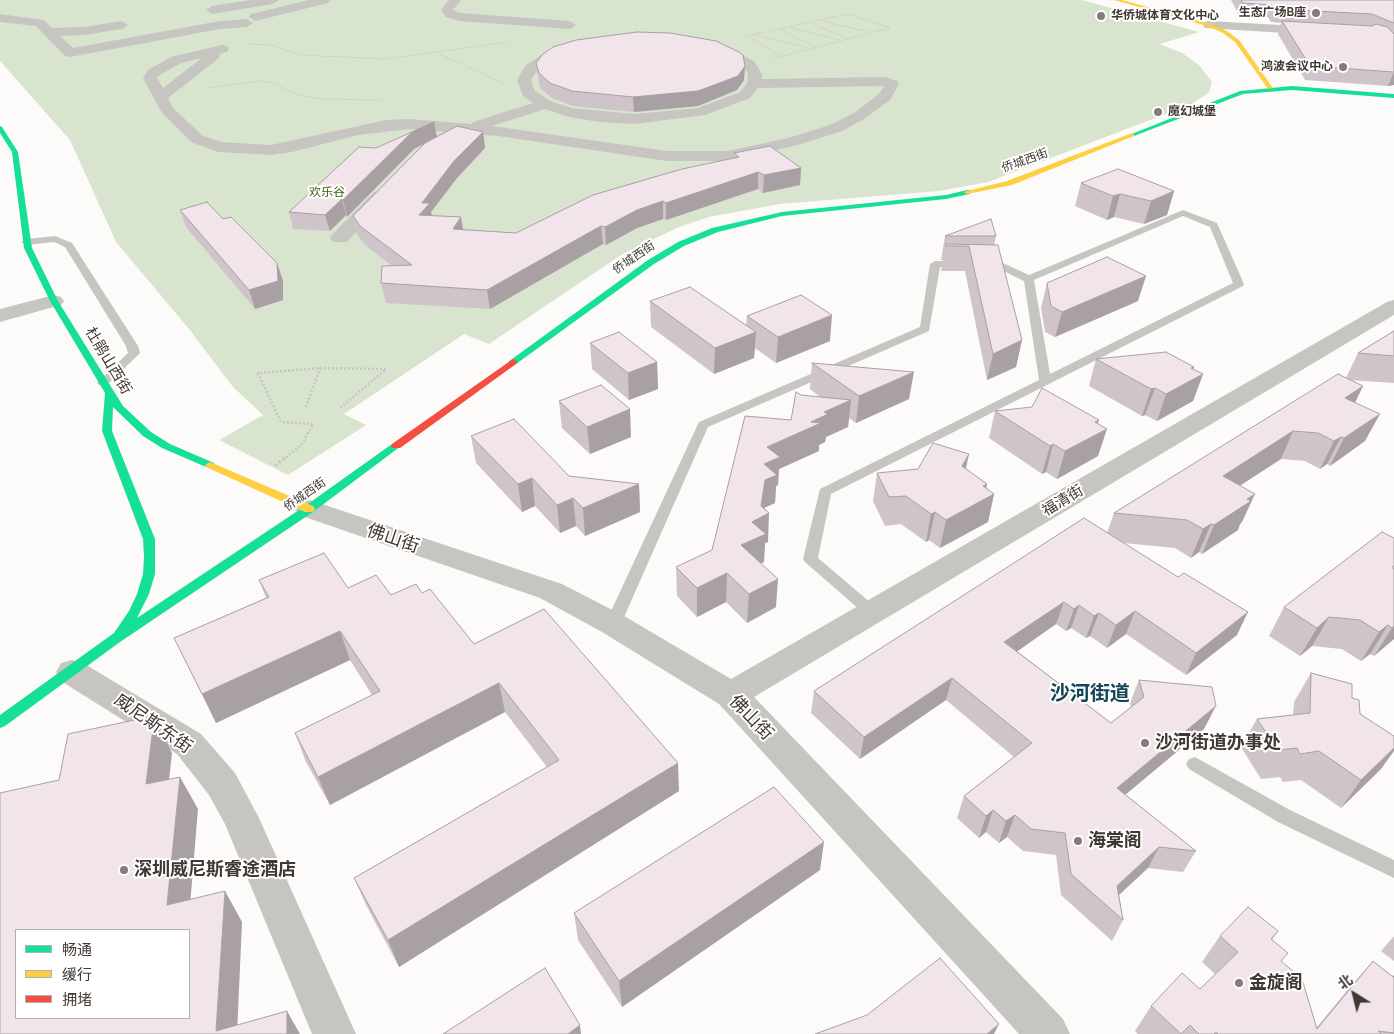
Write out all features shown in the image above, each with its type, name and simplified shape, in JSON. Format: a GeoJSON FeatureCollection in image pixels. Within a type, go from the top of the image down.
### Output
{"type":"FeatureCollection","features":[{"type":"Feature","properties":{"kind":"street"},"geometry":{"type":"LineString","coordinates":[[202,12],[273,0]]}},
{"type":"Feature","properties":{"kind":"street"},"geometry":{"type":"LineString","coordinates":[[0,18],[40,23],[70,53],[220,24],[247,22],[274,10],[324,0]]}},
{"type":"Feature","properties":{"kind":"street"},"geometry":{"type":"LineString","coordinates":[[454,0],[447,10],[450,14],[458,16],[579,29]]}},
{"type":"Feature","properties":{"kind":"street"},"geometry":{"type":"LineString","coordinates":[[1116,0],[1209,25],[1226,32],[1237,41],[1270,88]]}},
{"type":"Feature","properties":{"kind":"street"},"geometry":{"type":"LineString","coordinates":[[514,7],[525,13],[579,29],[605,43]]}},
{"type":"Feature","properties":{"kind":"street"},"geometry":{"type":"LineString","coordinates":[[160,97],[245,30],[247,22]]}},
{"type":"Feature","properties":{"kind":"street"},"geometry":{"type":"LineString","coordinates":[[49,32],[84,31],[136,23]]}},
{"type":"Feature","properties":{"kind":"street"},"geometry":{"type":"LineString","coordinates":[[1209,25],[1329,31]]}},
{"type":"Feature","properties":{"kind":"street"},"geometry":{"type":"LineString","coordinates":[[670,41],[703,46],[729,53],[749,64],[755,74],[754,84],[745,95],[726,104],[700,112],[668,117],[600,117],[569,112],[546,104],[528,93],[524,80],[531,68],[548,57],[574,48],[605,43],[670,41]]}},
{"type":"Feature","properties":{"kind":"street"},"geometry":{"type":"LineString","coordinates":[[225,46],[176,60],[153,73],[150,78],[167,110],[198,139],[218,146],[242,150],[292,148],[357,130],[386,125],[409,124],[470,128],[566,140],[651,155],[728,156],[760,150],[836,128],[859,116],[885,97],[892,84],[885,81],[754,84]]}},
{"type":"Feature","properties":{"kind":"street","name":"侨城西街"},"geometry":{"type":"LineString","coordinates":[[0,722],[72,672],[115,639],[309,509],[651,262],[681,244],[715,230],[782,214],[946,198],[1009,183],[1233,94],[1270,88],[1394,96]]}},
{"type":"Feature","properties":{"kind":"street"},"geometry":{"type":"LineString","coordinates":[[441,142],[470,128],[546,104]]}},
{"type":"Feature","properties":{"kind":"street","name":"杜鹃山西街"},"geometry":{"type":"LineString","coordinates":[[0,128],[15,152],[18,165],[26,242],[54,301],[119,408],[147,434],[166,446],[309,509]]}},
{"type":"Feature","properties":{"kind":"street"},"geometry":{"type":"LineString","coordinates":[[340,238],[394,182]]}},
{"type":"Feature","properties":{"kind":"street"},"geometry":{"type":"LineString","coordinates":[[0,316],[54,301]]}},
{"type":"Feature","properties":{"kind":"street","name":"福清街"},"geometry":{"type":"LineString","coordinates":[[731,695],[1394,306]]}},
{"type":"Feature","properties":{"kind":"street"},"geometry":{"type":"LineString","coordinates":[[109,394],[107,431],[149,539],[150,557],[143,594],[134,613],[115,639]]}},
{"type":"Feature","properties":{"kind":"street","name":"佛山街"},"geometry":{"type":"LineString","coordinates":[[309,509],[400,542],[522,580],[551,591],[613,624],[731,695],[1048,1034]]}},
{"type":"Feature","properties":{"kind":"street","name":"威尼斯东街"},"geometry":{"type":"LineString","coordinates":[[72,672],[189,744],[222,784],[241,818],[334,1034]]}},
{"type":"Feature","properties":{"kind":"lane"},"geometry":{"type":"LineString","coordinates":[[613,624],[703,425],[924,328],[935,264],[999,265],[1029,279],[1183,213],[1214,225],[1239,284],[825,492],[810,558],[873,613]]}},
{"type":"Feature","properties":{"kind":"lane"},"geometry":{"type":"LineString","coordinates":[[26,242],[55,239],[69,244],[132,346],[134,353],[103,383]]}},
{"type":"Feature","properties":{"kind":"lane"},"geometry":{"type":"LineString","coordinates":[[1029,279],[1045,380]]}},
{"type":"Feature","properties":{"kind":"lane"},"geometry":{"type":"LineString","coordinates":[[1195,764],[1284,816],[1394,869]]}},
{"type":"Feature","properties":{"kind":"path"},"geometry":{"type":"LineString","coordinates":[[703,46],[848,14],[890,28],[749,64]]}},
{"type":"Feature","properties":{"kind":"path"},"geometry":{"type":"LineString","coordinates":[[818,20],[870,33]]}},
{"type":"Feature","properties":{"kind":"path"},"geometry":{"type":"LineString","coordinates":[[810,22],[847,39]]}},
{"type":"Feature","properties":{"kind":"path"},"geometry":{"type":"LineString","coordinates":[[788,27],[842,40]]}},
{"type":"Feature","properties":{"kind":"path"},"geometry":{"type":"LineString","coordinates":[[780,29],[815,47]]}},
{"type":"Feature","properties":{"kind":"path"},"geometry":{"type":"LineString","coordinates":[[754,34],[810,48]]}},
{"type":"Feature","properties":{"kind":"path"},"geometry":{"type":"LineString","coordinates":[[225,46],[271,45],[300,55],[376,58],[438,53],[509,42]]}},
{"type":"Feature","properties":{"kind":"path"},"geometry":{"type":"LineString","coordinates":[[438,53],[493,80],[528,93]]}},
{"type":"Feature","properties":{"kind":"path"},"geometry":{"type":"LineString","coordinates":[[160,97],[243,82],[261,81],[272,83],[299,95],[321,98],[379,100],[394,108],[409,124]]}},
{"type":"Feature","properties":{"kind":"path"},"geometry":{"type":"LineString","coordinates":[[306,407],[320,368]]}},
{"type":"Feature","properties":{"kind":"path"},"geometry":{"type":"LineString","coordinates":[[273,468],[302,444],[313,424],[281,422],[258,373],[320,368],[386,369],[339,408]]}},
{"type":"Feature","properties":{"kind":"green space","name":"欢乐谷"},"geometry":{"type":"Polygon","coordinates":[[[0,0],[1082,0],[1199,32],[1160,44],[1182,53],[1199,65],[1212,82],[1209,92],[1192,104],[988,182],[939,191],[780,204],[709,217],[679,227],[621,255],[489,344],[464,334],[344,414],[366,425],[288,475],[219,440],[263,415],[233,387],[189,329],[116,242],[70,140],[0,61],[0,0]]]}},
{"type":"Feature","properties":{"kind":"building"},"geometry":{"type":"Polygon","coordinates":[[[1241,0],[1394,0],[1394,23],[1372,14],[1275,9],[1272,5],[1243,3],[1241,0]]]}},
{"type":"Feature","properties":{"kind":"building"},"geometry":{"type":"Polygon","coordinates":[[[1282,21],[1372,26],[1376,24],[1387,27],[1394,34],[1394,72],[1310,66],[1282,21]]]}},
{"type":"Feature","properties":{"kind":"building"},"geometry":{"type":"Polygon","coordinates":[[[637,32],[670,33],[716,41],[743,55],[745,66],[738,76],[698,91],[633,97],[572,91],[550,83],[539,73],[536,63],[543,54],[553,47],[576,40],[637,32]]]}},
{"type":"Feature","properties":{"kind":"building"},"geometry":{"type":"Polygon","coordinates":[[[434,122],[411,133],[343,200],[325,215],[289,212],[359,147],[376,148],[434,122]]]}},
{"type":"Feature","properties":{"kind":"building"},"geometry":{"type":"Polygon","coordinates":[[[457,126],[483,132],[454,161],[422,203],[430,203],[419,215],[461,217],[453,229],[516,233],[593,195],[682,169],[739,157],[734,153],[770,146],[801,168],[764,175],[758,172],[666,203],[663,201],[637,210],[605,227],[601,226],[487,290],[381,283],[382,266],[412,265],[360,226],[353,216],[425,143],[457,126]]]}},
{"type":"Feature","properties":{"kind":"building"},"geometry":{"type":"Polygon","coordinates":[[[1118,169],[1174,191],[1151,201],[1120,194],[1113,196],[1081,183],[1118,169]]]}},
{"type":"Feature","properties":{"kind":"building"},"geometry":{"type":"Polygon","coordinates":[[[207,202],[223,219],[231,217],[277,263],[278,281],[249,290],[180,210],[207,202]]]}},
{"type":"Feature","properties":{"kind":"building"},"geometry":{"type":"Polygon","coordinates":[[[991,219],[996,236],[945,236],[991,219]]]}},
{"type":"Feature","properties":{"kind":"building"},"geometry":{"type":"Polygon","coordinates":[[[946,244],[998,245],[1022,340],[993,354],[969,246],[945,246],[946,244]]]}},
{"type":"Feature","properties":{"kind":"building"},"geometry":{"type":"Polygon","coordinates":[[[1107,257],[1146,276],[1062,312],[1051,306],[1047,283],[1107,257]]]}},
{"type":"Feature","properties":{"kind":"building"},"geometry":{"type":"Polygon","coordinates":[[[690,287],[756,332],[715,348],[650,301],[690,287]]]}},
{"type":"Feature","properties":{"kind":"building"},"geometry":{"type":"Polygon","coordinates":[[[801,295],[832,315],[778,337],[747,316],[801,295]]]}},
{"type":"Feature","properties":{"kind":"building"},"geometry":{"type":"Polygon","coordinates":[[[1394,331],[1394,356],[1358,353],[1394,331]]]}},
{"type":"Feature","properties":{"kind":"building"},"geometry":{"type":"Polygon","coordinates":[[[619,332],[657,362],[628,373],[590,343],[619,332]]]}},
{"type":"Feature","properties":{"kind":"building"},"geometry":{"type":"Polygon","coordinates":[[[1166,352],[1203,374],[1166,394],[1155,388],[1151,389],[1096,359],[1166,352]]]}},
{"type":"Feature","properties":{"kind":"building"},"geometry":{"type":"Polygon","coordinates":[[[812,363],[914,372],[859,396],[812,363]]]}},
{"type":"Feature","properties":{"kind":"building"},"geometry":{"type":"Polygon","coordinates":[[[1338,374],[1363,386],[1345,398],[1380,414],[1344,438],[1341,437],[1334,441],[1318,433],[1293,431],[1223,476],[1255,494],[1247,499],[1251,501],[1214,525],[1211,524],[1203,529],[1187,520],[1114,513],[1338,374]]]}},
{"type":"Feature","properties":{"kind":"building"},"geometry":{"type":"Polygon","coordinates":[[[601,385],[630,409],[587,427],[559,401],[601,385]]]}},
{"type":"Feature","properties":{"kind":"building"},"geometry":{"type":"Polygon","coordinates":[[[1042,388],[1099,420],[1095,422],[1107,429],[1065,451],[1053,444],[1050,446],[995,411],[1032,407],[1042,388]]]}},
{"type":"Feature","properties":{"kind":"building"},"geometry":{"type":"Polygon","coordinates":[[[796,392],[801,395],[851,400],[824,412],[828,414],[811,422],[821,423],[767,447],[780,457],[764,464],[777,475],[765,480],[761,506],[769,513],[752,522],[766,534],[741,545],[778,579],[749,594],[727,573],[697,588],[676,567],[712,550],[745,416],[791,420],[796,392]]]}},
{"type":"Feature","properties":{"kind":"building"},"geometry":{"type":"Polygon","coordinates":[[[514,419],[569,476],[639,484],[583,508],[573,498],[557,505],[532,478],[518,484],[471,436],[514,419]]]}},
{"type":"Feature","properties":{"kind":"building"},"geometry":{"type":"Polygon","coordinates":[[[933,443],[969,454],[962,466],[987,484],[983,486],[994,494],[946,520],[935,512],[931,514],[906,496],[889,497],[877,473],[918,469],[933,443]]]}},
{"type":"Feature","properties":{"kind":"building"},"geometry":{"type":"Polygon","coordinates":[[[1084,518],[1178,577],[1184,573],[1248,612],[1196,653],[1135,611],[1116,625],[1099,613],[1094,616],[1079,605],[1074,609],[1064,602],[1004,642],[1111,723],[1144,697],[1139,680],[1212,687],[1216,706],[1117,788],[1196,851],[1159,847],[1117,886],[1123,920],[1071,874],[1065,833],[1031,829],[1015,815],[1006,821],[993,810],[986,816],[964,796],[1032,743],[952,678],[864,737],[814,691],[1084,518]]]}},
{"type":"Feature","properties":{"kind":"building"},"geometry":{"type":"Polygon","coordinates":[[[1382,532],[1394,538],[1394,565],[1392,568],[1394,569],[1394,626],[1392,628],[1388,625],[1379,632],[1360,620],[1329,617],[1317,628],[1284,607],[1382,532]]]}},
{"type":"Feature","properties":{"kind":"building"},"geometry":{"type":"Polygon","coordinates":[[[324,553],[348,588],[376,575],[391,595],[416,584],[422,593],[430,589],[474,644],[544,609],[678,763],[388,940],[354,878],[559,760],[499,683],[318,777],[295,733],[380,691],[340,631],[202,694],[174,638],[269,597],[259,580],[324,553]]]}},
{"type":"Feature","properties":{"kind":"building"},"geometry":{"type":"Polygon","coordinates":[[[1311,673],[1352,684],[1352,698],[1359,700],[1360,714],[1394,736],[1394,748],[1361,780],[1319,751],[1300,754],[1297,748],[1278,750],[1257,719],[1310,713],[1311,673]]]}},
{"type":"Feature","properties":{"kind":"building","name":"深圳威尼斯睿途酒店"},"geometry":{"type":"Polygon","coordinates":[[[149,717],[154,720],[146,784],[180,777],[167,905],[225,891],[216,1031],[287,1011],[287,1034],[0,1034],[0,793],[59,780],[68,734],[149,717]]]}},
{"type":"Feature","properties":{"kind":"building"},"geometry":{"type":"Polygon","coordinates":[[[774,787],[824,842],[619,981],[574,913],[774,787]]]}},
{"type":"Feature","properties":{"kind":"building"},"geometry":{"type":"Polygon","coordinates":[[[1248,907],[1278,931],[1271,939],[1288,953],[1281,961],[1302,979],[1317,1029],[1373,961],[1394,976],[1394,1033],[1378,1031],[1381,1034],[1218,1034],[1216,1032],[1214,1034],[1199,1034],[1190,1025],[1181,1034],[1151,1006],[1182,973],[1200,989],[1238,952],[1220,936],[1248,907]]]}},
{"type":"Feature","properties":{"kind":"building"},"geometry":{"type":"Polygon","coordinates":[[[940,958],[999,1024],[987,1034],[815,1034],[867,1015],[940,958]]]}},
{"type":"Feature","properties":{"kind":"building"},"geometry":{"type":"Polygon","coordinates":[[[545,968],[580,1025],[568,1034],[443,1034],[545,968]]]}},
{"type":"Feature","properties":{"kind":"traffic: fast"},"geometry":{"type":"LineString","coordinates":[[1132,135],[1242,92],[1292,88],[1394,96]]}},
{"type":"Feature","properties":{"kind":"traffic: fast"},"geometry":{"type":"LineString","coordinates":[[0,128],[15,152],[28,248],[54,301],[119,408],[147,434],[166,446],[210,465]]}},
{"type":"Feature","properties":{"kind":"traffic: fast"},"geometry":{"type":"LineString","coordinates":[[513,362],[651,262],[681,244],[715,230],[782,214],[946,197],[967,192]]}},
{"type":"Feature","properties":{"kind":"traffic: fast"},"geometry":{"type":"LineString","coordinates":[[109,394],[107,431],[149,539],[150,557],[149,574],[143,594],[134,613],[120,632]]}},
{"type":"Feature","properties":{"kind":"traffic: fast"},"geometry":{"type":"LineString","coordinates":[[0,722],[115,639],[309,509],[396,446]]}},
{"type":"Feature","properties":{"kind":"traffic: slow"},"geometry":{"type":"LineString","coordinates":[[1116,0],[1209,25],[1225,32],[1237,41],[1270,88]]}},
{"type":"Feature","properties":{"kind":"traffic: slow"},"geometry":{"type":"LineString","coordinates":[[967,192],[1009,183],[1132,135]]}},
{"type":"Feature","properties":{"kind":"traffic: slow"},"geometry":{"type":"LineString","coordinates":[[210,465],[309,509]]}},
{"type":"Feature","properties":{"kind":"traffic: jam"},"geometry":{"type":"LineString","coordinates":[[396,446],[513,362]]}},
{"type":"Feature","properties":{"kind":"place","name":"生态广场B座"},"geometry":{"type":"Point","coordinates":[1316,13]}},
{"type":"Feature","properties":{"kind":"place","name":"华侨城体育文化中心"},"geometry":{"type":"Point","coordinates":[1101,16]}},
{"type":"Feature","properties":{"kind":"place","name":"鸿波会议中心"},"geometry":{"type":"Point","coordinates":[1343,67]}},
{"type":"Feature","properties":{"kind":"place","name":"魔幻城堡"},"geometry":{"type":"Point","coordinates":[1158,112]}},
{"type":"Feature","properties":{"kind":"place","name":"沙河街道办事处"},"geometry":{"type":"Point","coordinates":[1145,743]}},
{"type":"Feature","properties":{"kind":"place","name":"海棠阁"},"geometry":{"type":"Point","coordinates":[1078,841]}},
{"type":"Feature","properties":{"kind":"place","name":"深圳威尼斯睿途酒店"},"geometry":{"type":"Point","coordinates":[124,870]}},
{"type":"Feature","properties":{"kind":"place","name":"金旋阁"},"geometry":{"type":"Point","coordinates":[1239,983]}},
{"type":"Feature","properties":{"kind":"district","name":"沙河街道"},"geometry":{"type":"Point","coordinates":[1090,694]}}]}
